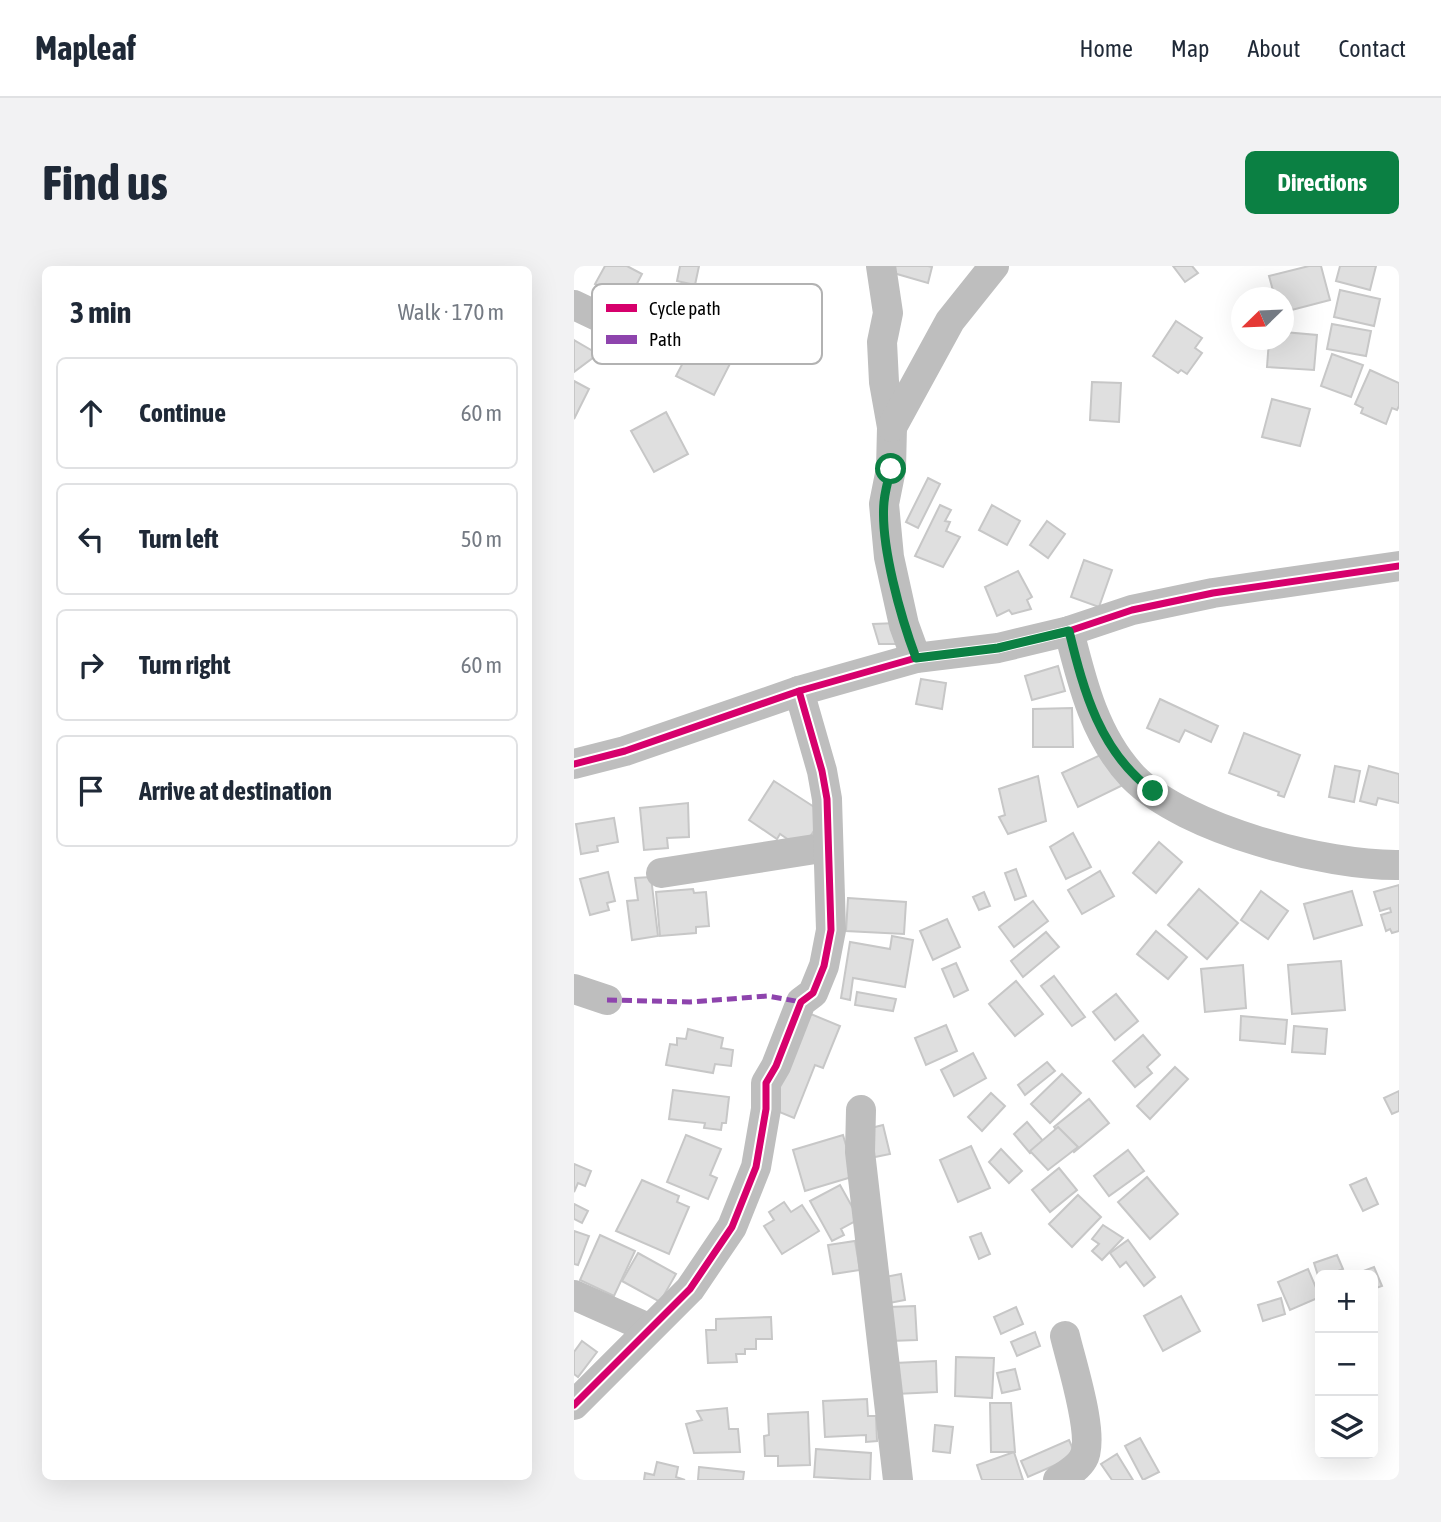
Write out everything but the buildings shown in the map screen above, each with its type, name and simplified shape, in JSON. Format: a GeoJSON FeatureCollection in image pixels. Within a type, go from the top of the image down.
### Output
{"type":"FeatureCollection","features":[{"type":"Feature","properties":{"kind":"street"},"geometry":{"type":"LineString","coordinates":[[881,266],[888,313],[882,342],[884,382],[892,427],[885,517],[889,557],[904,625],[916,658]]}},
{"type":"Feature","properties":{"kind":"street"},"geometry":{"type":"LineString","coordinates":[[892,427],[950,321],[994,266]]}},
{"type":"Feature","properties":{"kind":"street"},"geometry":{"type":"LineString","coordinates":[[574,305],[592,314]]}},
{"type":"Feature","properties":{"kind":"street"},"geometry":{"type":"LineString","coordinates":[[574,764],[625,751],[799,691],[916,658],[998,648],[1069,631],[1132,610],[1213,593],[1399,566]]}},
{"type":"Feature","properties":{"kind":"street"},"geometry":{"type":"LineString","coordinates":[[1069,631],[1093,714],[1126,768],[1153,791],[1188,812],[1272,847],[1360,863],[1399,865]]}},
{"type":"Feature","properties":{"kind":"street"},"geometry":{"type":"LineString","coordinates":[[574,1405],[648,1328],[690,1289],[732,1227],[751,1185],[765,1122],[766,1083],[776,1066],[801,1002],[813,993],[820,978],[831,930],[829,822],[822,771],[799,691]]}},
{"type":"Feature","properties":{"kind":"street"},"geometry":{"type":"LineString","coordinates":[[661,873],[828,848]]}},
{"type":"Feature","properties":{"kind":"street"},"geometry":{"type":"LineString","coordinates":[[574,989],[607,1000]]}},
{"type":"Feature","properties":{"kind":"street"},"geometry":{"type":"LineString","coordinates":[[861,1110],[860,1152],[898,1480]]}},
{"type":"Feature","properties":{"kind":"street"},"geometry":{"type":"LineString","coordinates":[[574,1295],[648,1328]]}},
{"type":"Feature","properties":{"kind":"street"},"geometry":{"type":"LineString","coordinates":[[1058,1480],[1083,1461],[1087,1450],[1082,1408],[1065,1336]]}},
{"type":"Feature","properties":{"kind":"marked path"},"geometry":{"type":"LineString","coordinates":[[607,1000],[690,1002],[768,996],[801,1002]]}},
{"type":"Feature","properties":{"kind":"cycle path"},"geometry":{"type":"LineString","coordinates":[[574,764],[625,751],[799,691],[916,658],[998,648],[1069,631],[1132,610],[1213,593],[1399,566]]}},
{"type":"Feature","properties":{"kind":"cycle path"},"geometry":{"type":"LineString","coordinates":[[574,1405],[690,1289],[732,1227],[756,1167],[766,1109],[766,1083],[776,1066],[801,1002],[813,993],[824,966],[831,930],[827,799],[822,771],[799,691]]}},
{"type":"Feature","properties":{"kind":"route"},"geometry":{"type":"LineString","coordinates":[[891,469],[884,503],[889,557],[904,625],[916,658],[998,648],[1069,631],[1083,690],[1093,714],[1119,758],[1134,777],[1153,791]]}}]}
